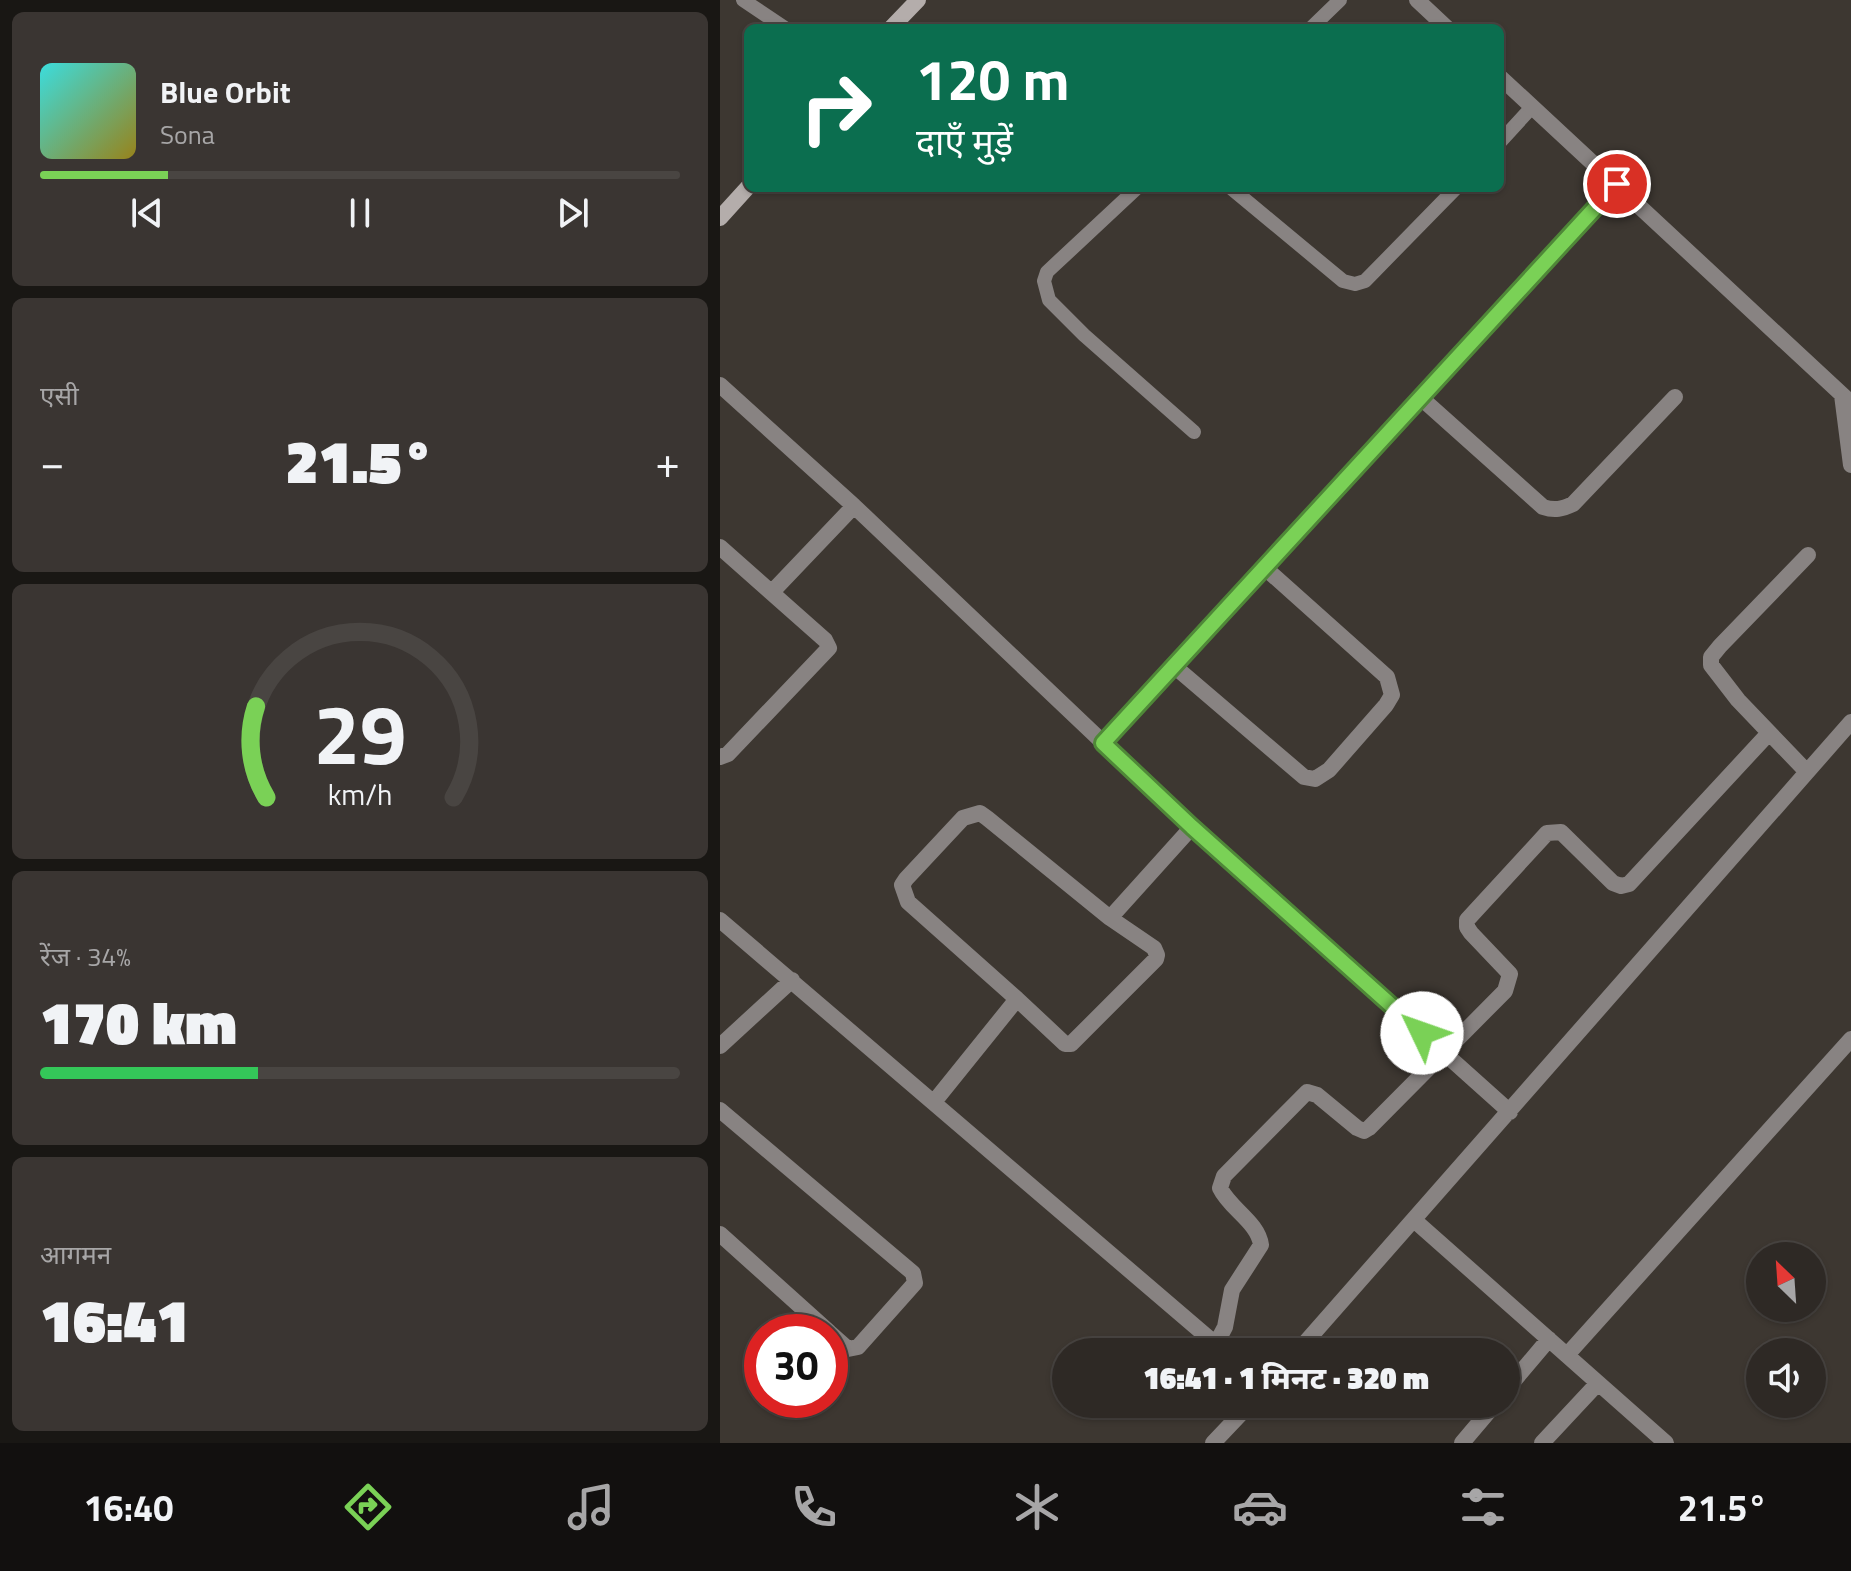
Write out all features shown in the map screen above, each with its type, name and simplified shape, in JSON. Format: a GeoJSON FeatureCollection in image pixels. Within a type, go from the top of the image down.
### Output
{"type":"FeatureCollection","features":[{"type":"Feature","properties":{"kind":"street"},"geometry":{"type":"LineString","coordinates":[[895,24],[918,0]]}},
{"type":"Feature","properties":{"kind":"street"},"geometry":{"type":"LineString","coordinates":[[1417,0],[1443,24]]}},
{"type":"Feature","properties":{"kind":"street"},"geometry":{"type":"LineString","coordinates":[[1504,81],[1847,399],[1851,465]]}},
{"type":"Feature","properties":{"kind":"street"},"geometry":{"type":"LineString","coordinates":[[1103,743],[1617,184]]}},
{"type":"Feature","properties":{"kind":"street"},"geometry":{"type":"LineString","coordinates":[[720,218],[744,191]]}},
{"type":"Feature","properties":{"kind":"street"},"geometry":{"type":"LineString","coordinates":[[720,385],[854,506],[1192,827],[1510,1112]]}},
{"type":"Feature","properties":{"kind":"street"},"geometry":{"type":"LineString","coordinates":[[1420,397],[1543,507],[1551,510],[1573,504],[1675,397]]}},
{"type":"Feature","properties":{"kind":"street"},"geometry":{"type":"LineString","coordinates":[[772,592],[854,506]]}},
{"type":"Feature","properties":{"kind":"street"},"geometry":{"type":"LineString","coordinates":[[720,547],[825,640],[829,648],[728,754],[720,757]]}},
{"type":"Feature","properties":{"kind":"street"},"geometry":{"type":"LineString","coordinates":[[1807,772],[1738,700],[1711,665],[1711,657],[1808,555]]}},
{"type":"Feature","properties":{"kind":"street"},"geometry":{"type":"LineString","coordinates":[[1174,666],[1304,777],[1315,779],[1329,770],[1386,705],[1392,695],[1391,685],[1387,677],[1264,567]]}},
{"type":"Feature","properties":{"kind":"street"},"geometry":{"type":"LineString","coordinates":[[1309,1338],[1807,772],[1845,741],[1851,722]]}},
{"type":"Feature","properties":{"kind":"street"},"geometry":{"type":"LineString","coordinates":[[1222,1338],[1232,1290],[1261,1245],[1255,1230],[1224,1196],[1220,1188],[1224,1176],[1307,1092],[1317,1095],[1364,1131],[1446,1054],[1505,991],[1510,981],[1510,974],[1471,933],[1467,920],[1547,833],[1561,832],[1613,883],[1621,886],[1629,884],[1769,733]]}},
{"type":"Feature","properties":{"kind":"street"},"geometry":{"type":"LineString","coordinates":[[980,813],[1110,918],[1154,948],[1157,955],[1077,1041],[1065,1044],[1017,999],[908,902],[902,885],[963,818],[980,813]]}},
{"type":"Feature","properties":{"kind":"street"},"geometry":{"type":"LineString","coordinates":[[1110,918],[1192,827]]}},
{"type":"Feature","properties":{"kind":"street"},"geometry":{"type":"LineString","coordinates":[[720,920],[1208,1338]]}},
{"type":"Feature","properties":{"kind":"street"},"geometry":{"type":"LineString","coordinates":[[720,1046],[792,980]]}},
{"type":"Feature","properties":{"kind":"street"},"geometry":{"type":"LineString","coordinates":[[934,1102],[1017,999]]}},
{"type":"Feature","properties":{"kind":"street"},"geometry":{"type":"LineString","coordinates":[[1567,1355],[1851,1039]]}},
{"type":"Feature","properties":{"kind":"street"},"geometry":{"type":"LineString","coordinates":[[720,1110],[913,1273],[915,1283],[858,1347],[848,1349]]}},
{"type":"Feature","properties":{"kind":"street"},"geometry":{"type":"LineString","coordinates":[[1414,1220],[1666,1443]]}},
{"type":"Feature","properties":{"kind":"street"},"geometry":{"type":"LineString","coordinates":[[720,1234],[810,1314]]}},
{"type":"Feature","properties":{"kind":"street"},"geometry":{"type":"LineString","coordinates":[[1520,1373],[1549,1339]]}},
{"type":"Feature","properties":{"kind":"street"},"geometry":{"type":"LineString","coordinates":[[1542,1443],[1598,1383]]}},
{"type":"Feature","properties":{"kind":"street"},"geometry":{"type":"LineString","coordinates":[[1213,1443],[1237,1418]]}},
{"type":"Feature","properties":{"kind":"street"},"geometry":{"type":"LineString","coordinates":[[1462,1443],[1483,1418]]}},
{"type":"Feature","properties":{"kind":"lane"},"geometry":{"type":"LineString","coordinates":[[743,0],[779,24]]}},
{"type":"Feature","properties":{"kind":"lane"},"geometry":{"type":"LineString","coordinates":[[1315,24],[1340,0]]}},
{"type":"Feature","properties":{"kind":"lane"},"geometry":{"type":"LineString","coordinates":[[1504,138],[1532,107]]}},
{"type":"Feature","properties":{"kind":"lane"},"geometry":{"type":"LineString","coordinates":[[1133,192],[1047,272],[1044,281],[1046,292],[1049,300],[1084,335],[1194,432]]}},
{"type":"Feature","properties":{"kind":"lane"},"geometry":{"type":"LineString","coordinates":[[1236,192],[1343,281],[1355,284],[1365,281],[1452,192]]}},
{"type":"Feature","properties":{"kind":"route"},"geometry":{"type":"LineString","coordinates":[[1422,1033],[1103,743],[1617,184]]}}]}
